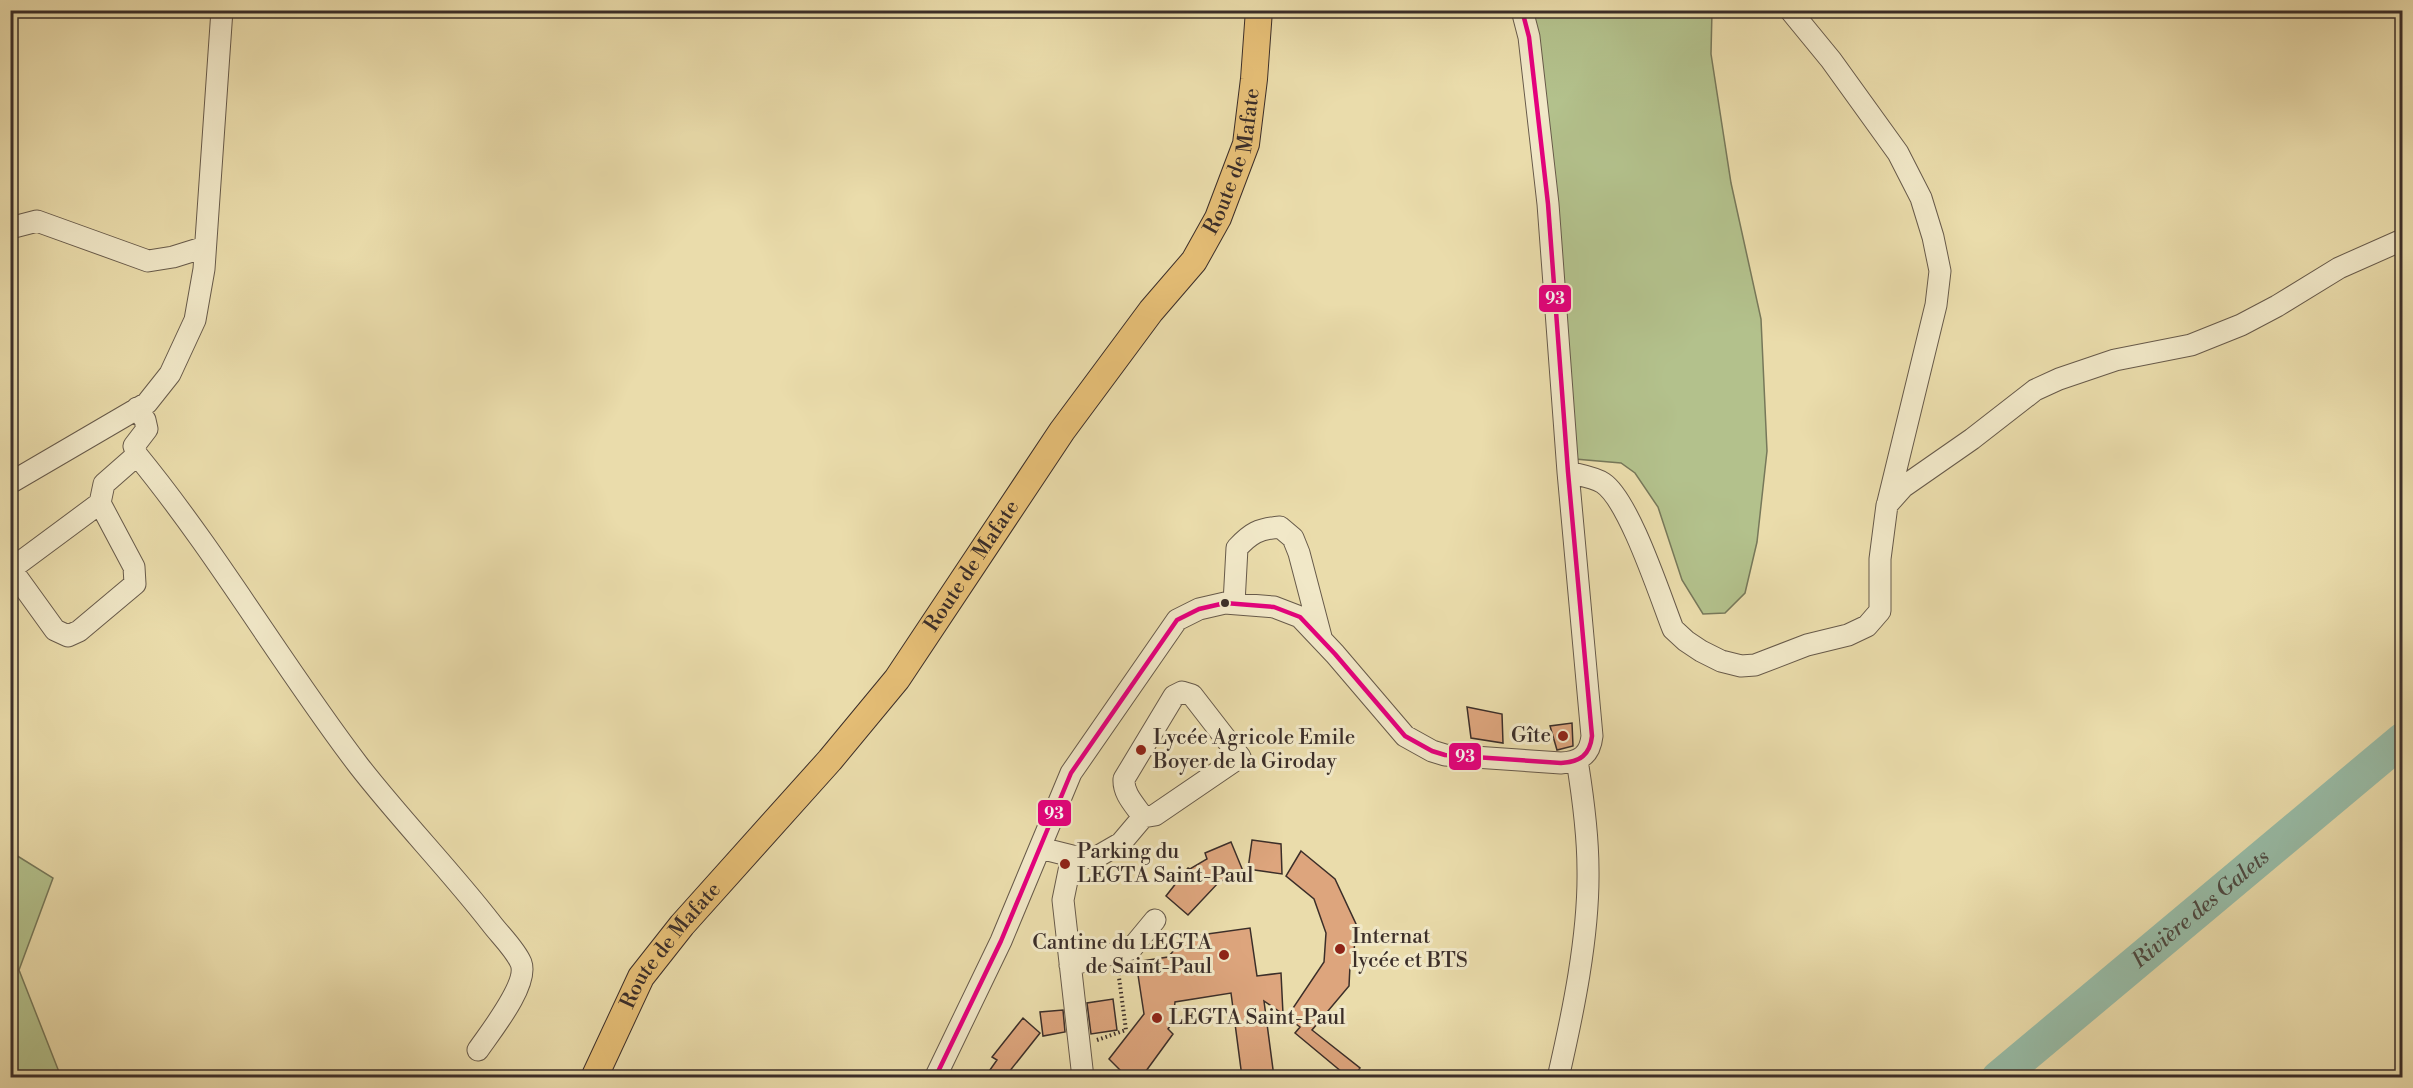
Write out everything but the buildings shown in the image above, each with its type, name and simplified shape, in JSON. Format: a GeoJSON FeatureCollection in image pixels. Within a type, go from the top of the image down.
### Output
{"type":"FeatureCollection","features":[{"type":"Feature","properties":{"kind":"main road","name":"Route de Mafate"},"geometry":{"type":"LineString","coordinates":[[594,1077],[641,977],[682,925],[830,760],[897,679],[1062,431],[1151,311],[1194,261],[1218,218],[1245,144],[1254,79],[1259,10]]}},
{"type":"Feature","properties":{"kind":"street"},"geometry":{"type":"LineString","coordinates":[[10,483],[147,403],[170,374],[195,320],[204,269],[222,10]]}},
{"type":"Feature","properties":{"kind":"street"},"geometry":{"type":"LineString","coordinates":[[935,1077],[1000,941],[1071,773],[1177,620],[1199,609],[1234,603],[1274,607],[1300,617],[1405,736],[1432,751],[1445,755],[1548,762],[1578,760],[1587,754],[1592,736],[1568,472],[1548,204],[1529,37],[1522,10]]}},
{"type":"Feature","properties":{"kind":"street"},"geometry":{"type":"LineString","coordinates":[[1568,472],[1602,482],[1616,495],[1629,520],[1673,629],[1686,641],[1721,661],[1741,666],[1755,665],[1807,645],[1848,635],[1867,626],[1880,611],[1880,559],[1887,505],[1936,305],[1940,271],[1921,198],[1898,153],[1831,60],[1790,10]]}},
{"type":"Feature","properties":{"kind":"street"},"geometry":{"type":"LineString","coordinates":[[10,228],[37,221],[148,261],[173,257],[205,246]]}},
{"type":"Feature","properties":{"kind":"street"},"geometry":{"type":"LineString","coordinates":[[1887,505],[1903,487],[1972,439],[2035,390],[2059,379],[2115,360],[2191,345],[2241,326],[2339,268],[2403,240]]}},
{"type":"Feature","properties":{"kind":"street"},"geometry":{"type":"LineString","coordinates":[[136,408],[147,429],[134,446],[136,455],[183,514],[261,623],[297,681],[360,766],[473,900],[520,962],[523,975],[514,994],[478,1050]]}},
{"type":"Feature","properties":{"kind":"street"},"geometry":{"type":"LineString","coordinates":[[100,503],[11,569],[55,630],[68,636],[79,631],[135,584],[134,567],[100,503],[104,484],[136,455]]}},
{"type":"Feature","properties":{"kind":"street"},"geometry":{"type":"LineString","coordinates":[[1234,603],[1237,548],[1250,534],[1280,527],[1293,538],[1299,553],[1322,640]]}},
{"type":"Feature","properties":{"kind":"street"},"geometry":{"type":"LineString","coordinates":[[1040,848],[1072,856],[1095,858],[1121,843],[1143,817],[1155,815],[1240,757],[1192,695],[1182,692],[1174,696],[1124,779],[1127,794],[1143,817]]}},
{"type":"Feature","properties":{"kind":"street"},"geometry":{"type":"LineString","coordinates":[[1558,1077],[1568,1032],[1587,898],[1585,814],[1578,760]]}},
{"type":"Feature","properties":{"kind":"street"},"geometry":{"type":"LineString","coordinates":[[1072,856],[1063,900],[1083,1077]]}},
{"type":"Feature","properties":{"kind":"street"},"geometry":{"type":"LineString","coordinates":[[1070,965],[1131,949],[1155,920]]}},
{"type":"Feature","properties":{"kind":"path"},"geometry":{"type":"LineString","coordinates":[[2325,10],[2354,14],[2360,10]]}},
{"type":"Feature","properties":{"kind":"path"},"geometry":{"type":"LineString","coordinates":[[1095,1048],[1094,1041],[1126,1030],[1116,953]]}},
{"type":"Feature","properties":{"kind":"green space"},"geometry":{"type":"Polygon","coordinates":[[[1528,11],[1712,11],[1711,54],[1731,183],[1761,319],[1767,451],[1757,542],[1745,593],[1725,613],[1703,614],[1682,580],[1658,507],[1635,473],[1621,463],[1575,459],[1528,11]]]}},
{"type":"Feature","properties":{"kind":"green space"},"geometry":{"type":"Polygon","coordinates":[[[11,852],[53,878],[19,970],[61,1077],[11,1077],[11,852]]]}},
{"type":"Feature","properties":{"kind":"waterway","name":"Rivière des Galets"},"geometry":{"type":"LineString","coordinates":[[1998,1078],[2402,740]]}},
{"type":"Feature","properties":{"kind":"transit line","name":"93"},"geometry":{"type":"LineString","coordinates":[[935,1078],[1001,941],[1071,773],[1177,620],[1199,609],[1225,603],[1274,607],[1300,617],[1405,736],[1432,751],[1445,755],[1561,763],[1579,759],[1589,748],[1592,736],[1568,472],[1548,204],[1529,37],[1522,10]]}},
{"type":"Feature","properties":{"kind":"place","name":"Gîte"},"geometry":{"type":"Point","coordinates":[1563,736]}},
{"type":"Feature","properties":{"kind":"place","name":"Lycée Agricole Emile Boyer de la Giroday"},"geometry":{"type":"Point","coordinates":[1141,750]}},
{"type":"Feature","properties":{"kind":"place","name":"Parking du LEGTA Saint-Paul"},"geometry":{"type":"Point","coordinates":[1065,864]}},
{"type":"Feature","properties":{"kind":"place","name":"Internat lycée et BTS"},"geometry":{"type":"Point","coordinates":[1340,949]}},
{"type":"Feature","properties":{"kind":"place","name":"Cantine du LEGTA de Saint-Paul"},"geometry":{"type":"Point","coordinates":[1224,955]}},
{"type":"Feature","properties":{"kind":"place","name":"LEGTA Saint-Paul"},"geometry":{"type":"Point","coordinates":[1157,1018]}}]}
